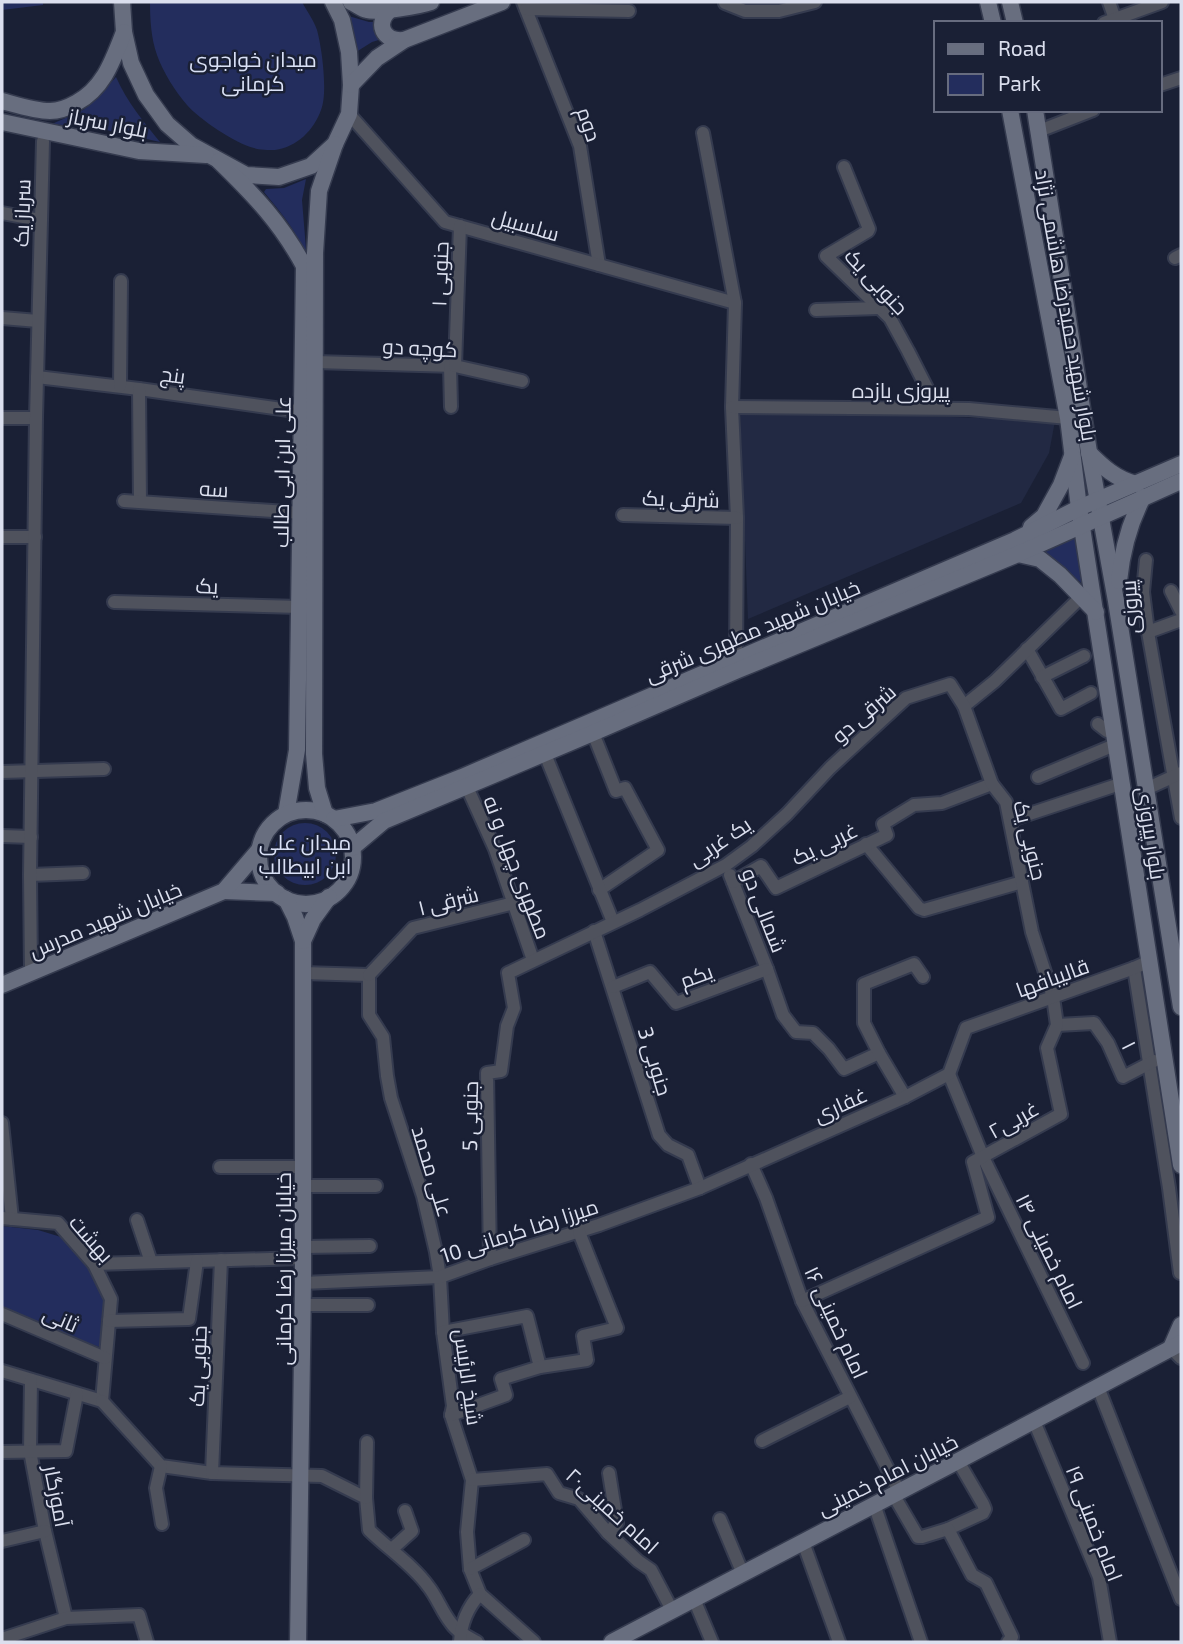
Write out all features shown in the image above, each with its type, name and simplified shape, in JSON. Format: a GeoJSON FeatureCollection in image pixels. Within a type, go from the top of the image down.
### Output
{"type":"FeatureCollection","features":[{"type":"Feature","properties":{"kind":"main road"},"geometry":{"type":"LineString","coordinates":[[122,2],[124,32],[131,63],[146,95],[167,124],[191,145],[246,175],[279,177],[311,166],[335,144],[349,114],[349,52],[342,20],[333,2]]}},
{"type":"Feature","properties":{"kind":"main road"},"geometry":{"type":"LineString","coordinates":[[351,2],[367,10],[431,2]]}},
{"type":"Feature","properties":{"kind":"main road"},"geometry":{"type":"LineString","coordinates":[[351,85],[377,58],[404,40],[502,2]]}},
{"type":"Feature","properties":{"kind":"main road"},"geometry":{"type":"LineString","coordinates":[[988,2],[993,21]]}},
{"type":"Feature","properties":{"kind":"main road"},"geometry":{"type":"LineString","coordinates":[[1010,2],[1015,21]]}},
{"type":"Feature","properties":{"kind":"main road"},"geometry":{"type":"LineString","coordinates":[[391,9],[382,22],[383,30],[388,37],[404,40]]}},
{"type":"Feature","properties":{"kind":"main road","name":"بلوار سرباز"},"geometry":{"type":"LineString","coordinates":[[2,102],[49,111],[69,107],[94,90],[104,78],[124,32]]}},
{"type":"Feature","properties":{"kind":"main road","name":"بلوار شهید حمیدرضا هاشمی نژاد"},"geometry":{"type":"LineString","coordinates":[[1010,112],[1068,418],[1100,508]]}},
{"type":"Feature","properties":{"kind":"main road","name":"بلوار شهید حمیدرضا هاشمی نژاد"},"geometry":{"type":"LineString","coordinates":[[1035,112],[1081,453],[1079,508]]}},
{"type":"Feature","properties":{"kind":"main road","name":"بلوار سرباز"},"geometry":{"type":"LineString","coordinates":[[2,122],[139,151],[214,158]]}},
{"type":"Feature","properties":{"kind":"main road","name":"علی ابن ابی طالب"},"geometry":{"type":"LineString","coordinates":[[330,817],[317,788],[314,754],[315,362],[319,191],[335,144]]}},
{"type":"Feature","properties":{"kind":"main road","name":"علی ابن ابی طالب"},"geometry":{"type":"LineString","coordinates":[[214,158],[258,200],[293,245],[304,266],[297,750],[286,814]]}},
{"type":"Feature","properties":{"kind":"main road"},"geometry":{"type":"LineString","coordinates":[[1081,453],[1140,491],[1124,548],[1117,608],[1097,616],[1060,575],[1040,559],[1017,547],[1044,516],[1081,453]]}},
{"type":"Feature","properties":{"kind":"main road","name":"خیابان شهید مطهری شرقی"},"geometry":{"type":"LineString","coordinates":[[1140,491],[1181,464]]}},
{"type":"Feature","properties":{"kind":"main road","name":"خیابان شهید مطهری شرقی"},"geometry":{"type":"LineString","coordinates":[[330,817],[376,811],[389,806],[485,768],[736,659],[1017,547],[1082,526],[1100,508],[1140,491],[1181,481]]}},
{"type":"Feature","properties":{"kind":"main road","name":"خیابان شهید مطهری شرقی"},"geometry":{"type":"LineString","coordinates":[[352,848],[384,821],[545,754],[1017,547],[1079,508],[1100,508]]}},
{"type":"Feature","properties":{"kind":"main road","name":"بلوار پیروزی"},"geometry":{"type":"LineString","coordinates":[[1079,508],[1150,961],[1157,1060],[1181,1166]]}},
{"type":"Feature","properties":{"kind":"main road","name":"بلوار پیروزی"},"geometry":{"type":"LineString","coordinates":[[1100,508],[1146,789],[1177,957],[1181,1007]]}},
{"type":"Feature","properties":{"kind":"main road"},"geometry":{"type":"LineString","coordinates":[[303,941],[313,919],[329,897],[342,887],[350,872],[352,848],[345,832],[330,817],[312,810],[286,814],[265,833],[259,850],[261,870],[270,887],[281,896],[308,903],[329,897]]}},
{"type":"Feature","properties":{"kind":"main road","name":"خیابان شهید مدرس"},"geometry":{"type":"LineString","coordinates":[[2,985],[224,891],[259,850]]}},
{"type":"Feature","properties":{"kind":"main road","name":"خیابان شهید مدرس"},"geometry":{"type":"LineString","coordinates":[[224,891],[281,896]]}},
{"type":"Feature","properties":{"kind":"main road","name":"خیابان میرزا رضا کرمانی"},"geometry":{"type":"LineString","coordinates":[[281,896],[295,917],[303,941],[302,1475],[298,1642]]}},
{"type":"Feature","properties":{"kind":"main road"},"geometry":{"type":"LineString","coordinates":[[1178,1349],[1181,1325]]}},
{"type":"Feature","properties":{"kind":"main road","name":"خیابان امام خمینی"},"geometry":{"type":"LineString","coordinates":[[612,1642],[1098,1387],[1178,1349]]}},
{"type":"Feature","properties":{"kind":"street"},"geometry":{"type":"LineString","coordinates":[[724,3],[745,11],[779,11],[811,2]]}},
{"type":"Feature","properties":{"kind":"street"},"geometry":{"type":"LineString","coordinates":[[1110,2],[1110,21],[1163,2]]}},
{"type":"Feature","properties":{"kind":"street"},"geometry":{"type":"LineString","coordinates":[[525,6],[629,11]]}},
{"type":"Feature","properties":{"kind":"street","name":"دوم"},"geometry":{"type":"LineString","coordinates":[[525,6],[580,146],[598,265]]}},
{"type":"Feature","properties":{"kind":"street"},"geometry":{"type":"LineString","coordinates":[[1162,84],[1181,78]]}},
{"type":"Feature","properties":{"kind":"street"},"geometry":{"type":"LineString","coordinates":[[1039,131],[1089,112]]}},
{"type":"Feature","properties":{"kind":"street","name":"سلسبیل"},"geometry":{"type":"LineString","coordinates":[[349,114],[445,222],[734,303]]}},
{"type":"Feature","properties":{"kind":"street"},"geometry":{"type":"LineString","coordinates":[[703,133],[734,303],[732,407],[737,519],[736,659]]}},
{"type":"Feature","properties":{"kind":"street","name":"سرباز یک"},"geometry":{"type":"LineString","coordinates":[[31,972],[36,418],[43,141]]}},
{"type":"Feature","properties":{"kind":"street","name":"جنوبی یک"},"geometry":{"type":"LineString","coordinates":[[844,167],[869,226],[868,231],[826,256],[890,318],[937,408]]}},
{"type":"Feature","properties":{"kind":"street"},"geometry":{"type":"LineString","coordinates":[[2,213],[40,220]]}},
{"type":"Feature","properties":{"kind":"street","name":"جنوبی ۱"},"geometry":{"type":"LineString","coordinates":[[451,407],[460,226]]}},
{"type":"Feature","properties":{"kind":"street"},"geometry":{"type":"LineString","coordinates":[[120,386],[121,281]]}},
{"type":"Feature","properties":{"kind":"street"},"geometry":{"type":"LineString","coordinates":[[816,310],[879,308]]}},
{"type":"Feature","properties":{"kind":"street"},"geometry":{"type":"LineString","coordinates":[[2,318],[38,321]]}},
{"type":"Feature","properties":{"kind":"street","name":"کوچه دو"},"geometry":{"type":"LineString","coordinates":[[315,362],[452,366],[522,381]]}},
{"type":"Feature","properties":{"kind":"street","name":"پنج"},"geometry":{"type":"LineString","coordinates":[[37,377],[303,412]]}},
{"type":"Feature","properties":{"kind":"street"},"geometry":{"type":"LineString","coordinates":[[139,389],[140,502]]}},
{"type":"Feature","properties":{"kind":"street","name":"پیروزی یازده"},"geometry":{"type":"LineString","coordinates":[[732,407],[969,409],[1068,418]]}},
{"type":"Feature","properties":{"kind":"street"},"geometry":{"type":"LineString","coordinates":[[2,418],[36,418]]}},
{"type":"Feature","properties":{"kind":"street","name":"سه"},"geometry":{"type":"LineString","coordinates":[[124,501],[302,513]]}},
{"type":"Feature","properties":{"kind":"street","name":"شرقی یک"},"geometry":{"type":"LineString","coordinates":[[623,515],[737,519]]}},
{"type":"Feature","properties":{"kind":"street"},"geometry":{"type":"LineString","coordinates":[[2,537],[35,537]]}},
{"type":"Feature","properties":{"kind":"street","name":"پیروزی"},"geometry":{"type":"LineString","coordinates":[[1146,560],[1143,592],[1178,774],[1181,818]]}},
{"type":"Feature","properties":{"kind":"street"},"geometry":{"type":"LineString","coordinates":[[1171,591],[1181,611]]}},
{"type":"Feature","properties":{"kind":"street"},"geometry":{"type":"LineString","coordinates":[[961,701],[995,681],[1081,597]]}},
{"type":"Feature","properties":{"kind":"street","name":"یک"},"geometry":{"type":"LineString","coordinates":[[114,601],[300,607]]}},
{"type":"Feature","properties":{"kind":"street"},"geometry":{"type":"LineString","coordinates":[[1149,632],[1181,620]]}},
{"type":"Feature","properties":{"kind":"street"},"geometry":{"type":"LineString","coordinates":[[1027,649],[1061,709],[1091,693]]}},
{"type":"Feature","properties":{"kind":"street"},"geometry":{"type":"LineString","coordinates":[[1042,677],[1084,656]]}},
{"type":"Feature","properties":{"kind":"street","name":"شرقی دو"},"geometry":{"type":"LineString","coordinates":[[830,768],[905,698],[950,684],[961,701]]}},
{"type":"Feature","properties":{"kind":"street","name":"جنوبی یک"},"geometry":{"type":"LineString","coordinates":[[961,701],[992,784],[1006,802],[1032,932],[1053,997],[1058,1025]]}},
{"type":"Feature","properties":{"kind":"street"},"geometry":{"type":"LineString","coordinates":[[1038,777],[1116,737],[1098,724]]}},
{"type":"Feature","properties":{"kind":"street"},"geometry":{"type":"LineString","coordinates":[[593,733],[616,791],[625,789],[658,850],[599,890]]}},
{"type":"Feature","properties":{"kind":"street"},"geometry":{"type":"LineString","coordinates":[[545,754],[613,922]]}},
{"type":"Feature","properties":{"kind":"street"},"geometry":{"type":"LineString","coordinates":[[2,772],[104,768]]}},
{"type":"Feature","properties":{"kind":"street","name":"یک غربی"},"geometry":{"type":"LineString","coordinates":[[533,960],[726,865],[787,814],[830,768]]}},
{"type":"Feature","properties":{"kind":"street"},"geometry":{"type":"LineString","coordinates":[[1146,789],[1178,774]]}},
{"type":"Feature","properties":{"kind":"street"},"geometry":{"type":"LineString","coordinates":[[1011,820],[1122,783]]}},
{"type":"Feature","properties":{"kind":"street","name":"غربی یک"},"geometry":{"type":"LineString","coordinates":[[733,883],[761,866],[776,888],[887,835],[883,824],[914,805],[942,803],[992,784]]}},
{"type":"Feature","properties":{"kind":"street","name":"مطهری چهل و نه"},"geometry":{"type":"LineString","coordinates":[[467,787],[495,849],[533,960]]}},
{"type":"Feature","properties":{"kind":"street"},"geometry":{"type":"LineString","coordinates":[[2,836],[31,837]]}},
{"type":"Feature","properties":{"kind":"street"},"geometry":{"type":"LineString","coordinates":[[866,844],[919,908],[924,910],[1022,882]]}},
{"type":"Feature","properties":{"kind":"street","name":"شمالی دو"},"geometry":{"type":"LineString","coordinates":[[726,865],[783,1015],[796,1032],[813,1034],[844,1069],[879,1054]]}},
{"type":"Feature","properties":{"kind":"street"},"geometry":{"type":"LineString","coordinates":[[30,875],[83,873]]}},
{"type":"Feature","properties":{"kind":"street","name":"شرقی ۱"},"geometry":{"type":"LineString","coordinates":[[369,975],[413,929],[514,903]]}},
{"type":"Feature","properties":{"kind":"street","name":"جنوبی 3"},"geometry":{"type":"LineString","coordinates":[[594,931],[659,1135],[668,1145],[688,1155],[700,1188]]}},
{"type":"Feature","properties":{"kind":"street","name":"جنوبی 5"},"geometry":{"type":"LineString","coordinates":[[489,1259],[487,1073],[501,1071],[507,1026],[514,1008],[508,972],[533,960]]}},
{"type":"Feature","properties":{"kind":"street","name":"قالیبافها"},"geometry":{"type":"LineString","coordinates":[[949,1074],[966,1028],[1150,961]]}},
{"type":"Feature","properties":{"kind":"street"},"geometry":{"type":"LineString","coordinates":[[905,1097],[864,1023],[864,984],[914,964],[923,977]]}},
{"type":"Feature","properties":{"kind":"street"},"geometry":{"type":"LineString","coordinates":[[1134,968],[1157,1060],[1180,1273]]}},
{"type":"Feature","properties":{"kind":"street","name":"یکم"},"geometry":{"type":"LineString","coordinates":[[613,987],[650,972],[676,1003],[767,969]]}},
{"type":"Feature","properties":{"kind":"street"},"geometry":{"type":"LineString","coordinates":[[303,972],[369,975]]}},
{"type":"Feature","properties":{"kind":"street","name":"علی محمد"},"geometry":{"type":"LineString","coordinates":[[369,975],[369,1015],[383,1037],[394,1108],[423,1196],[440,1277]]}},
{"type":"Feature","properties":{"kind":"street","name":"۱"},"geometry":{"type":"LineString","coordinates":[[1058,1025],[1094,1023],[1108,1043],[1123,1077],[1157,1060]]}},
{"type":"Feature","properties":{"kind":"street","name":"غربی۲"},"geometry":{"type":"LineString","coordinates":[[983,1157],[1061,1114],[1047,1048],[1058,1025]]}},
{"type":"Feature","properties":{"kind":"street","name":"غفاری"},"geometry":{"type":"LineString","coordinates":[[700,1188],[905,1097],[949,1074]]}},
{"type":"Feature","properties":{"kind":"street","name":"امام خمینی ۱۴"},"geometry":{"type":"LineString","coordinates":[[949,1074],[983,1157],[1083,1363]]}},
{"type":"Feature","properties":{"kind":"street"},"geometry":{"type":"LineString","coordinates":[[2,1123],[7,1218]]}},
{"type":"Feature","properties":{"kind":"street"},"geometry":{"type":"LineString","coordinates":[[802,1301],[988,1217],[973,1162],[983,1157]]}},
{"type":"Feature","properties":{"kind":"street","name":"امام خمینی ۱۶"},"geometry":{"type":"LineString","coordinates":[[751,1164],[766,1198],[802,1301],[919,1537],[948,1529]]}},
{"type":"Feature","properties":{"kind":"street"},"geometry":{"type":"LineString","coordinates":[[220,1167],[303,1167]]}},
{"type":"Feature","properties":{"kind":"street"},"geometry":{"type":"LineString","coordinates":[[303,1186],[376,1186]]}},
{"type":"Feature","properties":{"kind":"street","name":"میرزا رضا کرمانی 10"},"geometry":{"type":"LineString","coordinates":[[303,1283],[440,1277],[700,1188]]}},
{"type":"Feature","properties":{"kind":"street","name":"بهشت"},"geometry":{"type":"LineString","coordinates":[[7,1218],[58,1223],[94,1264],[111,1299],[102,1401]]}},
{"type":"Feature","properties":{"kind":"street"},"geometry":{"type":"LineString","coordinates":[[137,1220],[150,1262]]}},
{"type":"Feature","properties":{"kind":"street"},"geometry":{"type":"LineString","coordinates":[[451,1415],[506,1395],[501,1379],[540,1367],[587,1360],[583,1336],[617,1328],[579,1231]]}},
{"type":"Feature","properties":{"kind":"street"},"geometry":{"type":"LineString","coordinates":[[94,1264],[221,1260],[370,1247]]}},
{"type":"Feature","properties":{"kind":"street","name":"جنوبی یک"},"geometry":{"type":"LineString","coordinates":[[212,1473],[221,1260]]}},
{"type":"Feature","properties":{"kind":"street"},"geometry":{"type":"LineString","coordinates":[[109,1321],[189,1320],[197,1261]]}},
{"type":"Feature","properties":{"kind":"street","name":"شیخ الرئیس"},"geometry":{"type":"LineString","coordinates":[[440,1277],[443,1332],[453,1406],[451,1415],[472,1480]]}},
{"type":"Feature","properties":{"kind":"street"},"geometry":{"type":"LineString","coordinates":[[303,1306],[368,1306]]}},
{"type":"Feature","properties":{"kind":"street","name":"ثانی"},"geometry":{"type":"LineString","coordinates":[[2,1314],[105,1358]]}},
{"type":"Feature","properties":{"kind":"street"},"geometry":{"type":"LineString","coordinates":[[443,1332],[527,1316],[540,1367]]}},
{"type":"Feature","properties":{"kind":"street"},"geometry":{"type":"LineString","coordinates":[[2,1371],[102,1401],[161,1466],[212,1473],[322,1476],[366,1498]]}},
{"type":"Feature","properties":{"kind":"street","name":"آموزگار"},"geometry":{"type":"LineString","coordinates":[[31,1380],[30,1451],[45,1531],[66,1618]]}},
{"type":"Feature","properties":{"kind":"street"},"geometry":{"type":"LineString","coordinates":[[1098,1387],[1181,1599]]}},
{"type":"Feature","properties":{"kind":"street"},"geometry":{"type":"LineString","coordinates":[[2,1452],[66,1451],[77,1394]]}},
{"type":"Feature","properties":{"kind":"street"},"geometry":{"type":"LineString","coordinates":[[762,1441],[850,1396]]}},
{"type":"Feature","properties":{"kind":"street","name":"امام خمینی ۱۹"},"geometry":{"type":"LineString","coordinates":[[1034,1421],[1099,1577],[1110,1642]]}},
{"type":"Feature","properties":{"kind":"street"},"geometry":{"type":"LineString","coordinates":[[367,1442],[366,1498],[369,1530],[429,1586],[460,1637],[477,1642]]}},
{"type":"Feature","properties":{"kind":"street"},"geometry":{"type":"LineString","coordinates":[[958,1461],[985,1509],[983,1513],[948,1529],[972,1575],[986,1583],[1012,1637],[1008,1642]]}},
{"type":"Feature","properties":{"kind":"street"},"geometry":{"type":"LineString","coordinates":[[161,1466],[156,1488],[162,1524]]}},
{"type":"Feature","properties":{"kind":"street"},"geometry":{"type":"LineString","coordinates":[[608,1533],[617,1523],[609,1473]]}},
{"type":"Feature","properties":{"kind":"street","name":"امام خمینی۲۰"},"geometry":{"type":"LineString","coordinates":[[472,1480],[548,1474],[559,1493],[579,1499],[608,1533],[651,1570],[672,1610]]}},
{"type":"Feature","properties":{"kind":"street"},"geometry":{"type":"LineString","coordinates":[[472,1480],[467,1532],[470,1569],[480,1594],[534,1642]]}},
{"type":"Feature","properties":{"kind":"street"},"geometry":{"type":"LineString","coordinates":[[874,1504],[921,1642]]}},
{"type":"Feature","properties":{"kind":"street"},"geometry":{"type":"LineString","coordinates":[[392,1549],[412,1531],[405,1511]]}},
{"type":"Feature","properties":{"kind":"street"},"geometry":{"type":"LineString","coordinates":[[720,1519],[743,1574]]}},
{"type":"Feature","properties":{"kind":"street"},"geometry":{"type":"LineString","coordinates":[[2,1541],[45,1531]]}},
{"type":"Feature","properties":{"kind":"street"},"geometry":{"type":"LineString","coordinates":[[470,1569],[524,1540]]}},
{"type":"Feature","properties":{"kind":"street"},"geometry":{"type":"LineString","coordinates":[[803,1542],[839,1642]]}},
{"type":"Feature","properties":{"kind":"street"},"geometry":{"type":"LineString","coordinates":[[460,1637],[469,1607],[480,1594]]}},
{"type":"Feature","properties":{"kind":"street"},"geometry":{"type":"LineString","coordinates":[[694,1599],[712,1642]]}},
{"type":"Feature","properties":{"kind":"street"},"geometry":{"type":"LineString","coordinates":[[2,1639],[66,1618],[139,1615],[147,1642]]}},
{"type":"Feature","properties":{"kind":"shaded area"},"geometry":{"type":"Polygon","coordinates":[[[740,409],[1055,421],[1049,453],[1021,503],[748,619],[740,409]]]}},
{"type":"Feature","properties":{"kind":"green space"},"geometry":{"type":"Polygon","coordinates":[[[2,2],[43,2],[43,5],[2,10],[2,2]]]}},
{"type":"Feature","properties":{"kind":"green space","name":"میدان خواجوی کرمانی"},"geometry":{"type":"Polygon","coordinates":[[[150,2],[302,2],[317,30],[323,70],[323,102],[309,131],[283,148],[261,150],[238,142],[200,117],[178,94],[166,75],[155,49],[150,2]]]}},
{"type":"Feature","properties":{"kind":"green space"},"geometry":{"type":"Polygon","coordinates":[[[345,15],[378,22],[382,39],[353,54],[345,15]]]}},
{"type":"Feature","properties":{"kind":"green space"},"geometry":{"type":"Polygon","coordinates":[[[116,77],[130,103],[160,142],[102,129],[52,124],[83,110],[116,77]]]}},
{"type":"Feature","properties":{"kind":"green space"},"geometry":{"type":"Polygon","coordinates":[[[306,179],[302,200],[307,261],[295,233],[264,192],[266,189],[284,188],[306,179]]]}},
{"type":"Feature","properties":{"kind":"green space"},"geometry":{"type":"Polygon","coordinates":[[[1076,534],[1084,585],[1041,551],[1076,534]]]}},
{"type":"Feature","properties":{"kind":"green space","name":"میدان علی ابن ابیطالب"},"geometry":{"type":"Polygon","coordinates":[[[305,823],[317,825],[327,832],[334,842],[334,866],[327,876],[317,883],[305,885],[293,883],[283,876],[276,866],[274,854],[276,842],[283,832],[293,825],[305,823]]]}},
{"type":"Feature","properties":{"kind":"green space"},"geometry":{"type":"Polygon","coordinates":[[[2,1226],[38,1230],[61,1237],[86,1262],[105,1296],[102,1348],[2,1311],[2,1226]]]}}]}
